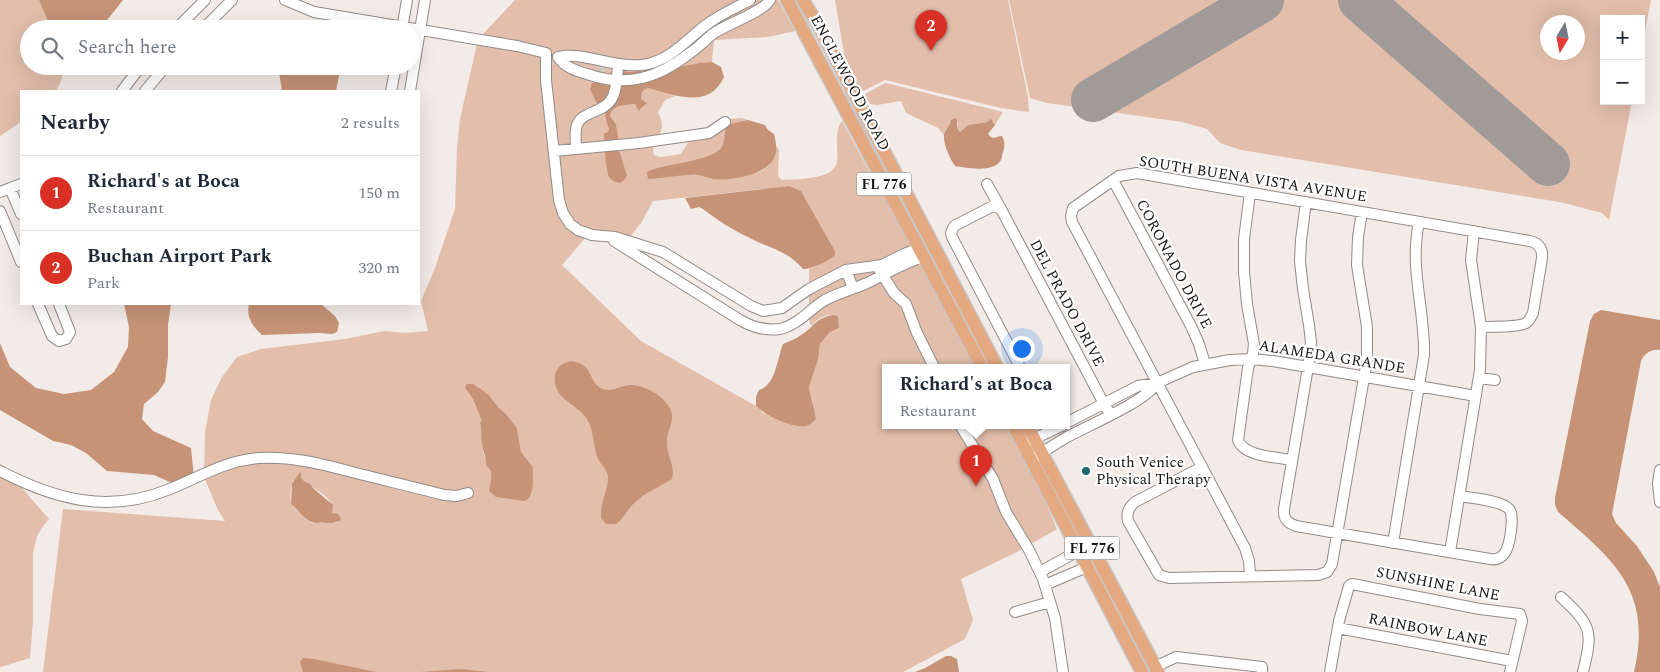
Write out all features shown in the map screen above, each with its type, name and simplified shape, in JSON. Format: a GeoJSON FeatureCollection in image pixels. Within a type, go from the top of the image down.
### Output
{"type":"FeatureCollection","features":[{"type":"Feature","properties":{"kind":"main road","name":"ENGLEWOOD ROAD"},"geometry":{"type":"LineString","coordinates":[[787,0],[980,364]]}},
{"type":"Feature","properties":{"kind":"main road","name":"ENGLEWOOD ROAD"},"geometry":{"type":"LineString","coordinates":[[803,0],[995,364]]}},
{"type":"Feature","properties":{"kind":"main road"},"geometry":{"type":"LineString","coordinates":[[921,253],[924,249],[932,255],[955,299],[964,306]]}},
{"type":"Feature","properties":{"kind":"main road","name":"FL 776"},"geometry":{"type":"LineString","coordinates":[[1017,429],[1029,442],[1083,559],[1142,672]]}},
{"type":"Feature","properties":{"kind":"main road","name":"FL 776"},"geometry":{"type":"LineString","coordinates":[[1027,429],[1029,442]]}},
{"type":"Feature","properties":{"kind":"main road","name":"FL 776"},"geometry":{"type":"LineString","coordinates":[[1036,456],[1094,552],[1156,669]]}},
{"type":"Feature","properties":{"kind":"main road"},"geometry":{"type":"LineString","coordinates":[[1083,559],[1094,552]]}},
{"type":"Feature","properties":{"kind":"street"},"geometry":{"type":"LineString","coordinates":[[185,20],[205,0]]}},
{"type":"Feature","properties":{"kind":"street"},"geometry":{"type":"LineString","coordinates":[[212,20],[232,0]]}},
{"type":"Feature","properties":{"kind":"street"},"geometry":{"type":"LineString","coordinates":[[285,0],[314,12],[358,20]]}},
{"type":"Feature","properties":{"kind":"street"},"geometry":{"type":"LineString","coordinates":[[403,20],[407,0]]}},
{"type":"Feature","properties":{"kind":"street"},"geometry":{"type":"LineString","coordinates":[[426,0],[420,30],[517,46],[546,53],[558,58],[562,64],[582,69],[603,79],[617,72],[656,62],[675,53],[707,24],[750,0]]}},
{"type":"Feature","properties":{"kind":"street"},"geometry":{"type":"LineString","coordinates":[[558,58],[571,55],[633,80],[649,77],[666,70],[713,34],[761,8],[770,0]]}},
{"type":"Feature","properties":{"kind":"street"},"geometry":{"type":"LineString","coordinates":[[546,53],[546,80],[559,200],[563,213],[570,224],[578,230],[615,237],[663,252],[751,306],[763,311],[782,308],[829,278],[846,270],[880,268]]}},
{"type":"Feature","properties":{"kind":"street"},"geometry":{"type":"LineString","coordinates":[[571,55],[582,69]]}},
{"type":"Feature","properties":{"kind":"street"},"geometry":{"type":"LineString","coordinates":[[582,69],[602,68],[617,72]]}},
{"type":"Feature","properties":{"kind":"street"},"geometry":{"type":"LineString","coordinates":[[576,149],[575,130],[577,122],[581,117],[599,110],[610,102],[614,94],[617,72]]}},
{"type":"Feature","properties":{"kind":"street"},"geometry":{"type":"LineString","coordinates":[[123,90],[134,75]]}},
{"type":"Feature","properties":{"kind":"street"},"geometry":{"type":"LineString","coordinates":[[146,90],[158,75]]}},
{"type":"Feature","properties":{"kind":"street"},"geometry":{"type":"LineString","coordinates":[[392,90],[395,75]]}},
{"type":"Feature","properties":{"kind":"street"},"geometry":{"type":"LineString","coordinates":[[410,90],[413,75]]}},
{"type":"Feature","properties":{"kind":"street"},"geometry":{"type":"LineString","coordinates":[[554,151],[639,143],[709,133],[725,122]]}},
{"type":"Feature","properties":{"kind":"street","name":"SOUTH BUENA VISTA AVENUE"},"geometry":{"type":"LineString","coordinates":[[1250,576],[1245,548],[1071,220],[1072,210],[1075,205],[1123,174],[1141,173],[1531,241],[1540,248],[1542,258],[1533,313],[1530,319],[1519,325],[1481,327]]}},
{"type":"Feature","properties":{"kind":"street","name":"CORONADO DRIVE"},"geometry":{"type":"LineString","coordinates":[[1113,180],[1191,326],[1205,364]]}},
{"type":"Feature","properties":{"kind":"street"},"geometry":{"type":"LineString","coordinates":[[0,192],[20,184]]}},
{"type":"Feature","properties":{"kind":"street","name":"DEL PRADO DRIVE"},"geometry":{"type":"LineString","coordinates":[[987,184],[1111,415]]}},
{"type":"Feature","properties":{"kind":"street"},"geometry":{"type":"LineString","coordinates":[[10,188],[20,208],[0,212],[20,260]]}},
{"type":"Feature","properties":{"kind":"street"},"geometry":{"type":"LineString","coordinates":[[1250,193],[1244,252],[1246,292],[1254,341],[1253,353],[1248,368],[1238,438],[1243,448],[1250,452],[1292,460]]}},
{"type":"Feature","properties":{"kind":"street"},"geometry":{"type":"LineString","coordinates":[[1306,202],[1300,261],[1302,289],[1310,334],[1308,367],[1284,509],[1286,519],[1296,526],[1490,559],[1500,558],[1507,550],[1512,521],[1511,512],[1503,504],[1459,496]]}},
{"type":"Feature","properties":{"kind":"street"},"geometry":{"type":"LineString","coordinates":[[999,208],[991,206],[954,226],[951,233],[1018,364]]}},
{"type":"Feature","properties":{"kind":"street"},"geometry":{"type":"LineString","coordinates":[[1202,467],[1134,503],[1128,514],[1128,521],[1155,571],[1161,576],[1169,578],[1323,574],[1331,566],[1368,351],[1368,335],[1357,265],[1358,237],[1362,212]]}},
{"type":"Feature","properties":{"kind":"street"},"geometry":{"type":"LineString","coordinates":[[1393,543],[1423,365],[1424,331],[1415,266],[1415,243],[1419,222]]}},
{"type":"Feature","properties":{"kind":"street"},"geometry":{"type":"LineString","coordinates":[[1450,552],[1479,378],[1481,327],[1471,260],[1474,231]]}},
{"type":"Feature","properties":{"kind":"street"},"geometry":{"type":"LineString","coordinates":[[604,236],[751,326],[764,329],[780,328],[795,323],[825,300],[853,288],[880,268],[904,254],[921,253]]}},
{"type":"Feature","properties":{"kind":"street"},"geometry":{"type":"LineString","coordinates":[[829,278],[834,270],[842,265],[858,260],[870,261],[880,268],[894,293],[906,304],[917,333],[932,364]]}},
{"type":"Feature","properties":{"kind":"street"},"geometry":{"type":"LineString","coordinates":[[846,270],[853,288]]}},
{"type":"Feature","properties":{"kind":"street"},"geometry":{"type":"LineString","coordinates":[[713,303],[722,288]]}},
{"type":"Feature","properties":{"kind":"street"},"geometry":{"type":"LineString","coordinates":[[38,305],[52,336],[59,341],[66,339],[70,332],[59,305]]}},
{"type":"Feature","properties":{"kind":"street","name":"ALAMEDA GRANDE"},"geometry":{"type":"LineString","coordinates":[[1157,383],[1176,373],[1205,364],[1251,359],[1273,361],[1476,396]]}},
{"type":"Feature","properties":{"kind":"street"},"geometry":{"type":"LineString","coordinates":[[1479,378],[1495,380]]}},
{"type":"Feature","properties":{"kind":"street"},"geometry":{"type":"LineString","coordinates":[[1070,420],[1138,386],[1157,383]]}},
{"type":"Feature","properties":{"kind":"street"},"geometry":{"type":"LineString","coordinates":[[1036,456],[1067,437],[1111,415],[1153,389],[1157,383]]}},
{"type":"Feature","properties":{"kind":"street"},"geometry":{"type":"LineString","coordinates":[[962,429],[993,479],[1006,512],[1030,550],[1040,572],[1050,602],[1059,641],[1062,672]]}},
{"type":"Feature","properties":{"kind":"street"},"geometry":{"type":"LineString","coordinates":[[1029,442],[1053,429]]}},
{"type":"Feature","properties":{"kind":"street"},"geometry":{"type":"LineString","coordinates":[[0,471],[44,492],[94,502],[140,498],[169,489],[198,475],[230,463],[260,458],[308,461],[444,495],[457,496],[468,493]]}},
{"type":"Feature","properties":{"kind":"street"},"geometry":{"type":"LineString","coordinates":[[1660,470],[1658,483],[1660,502]]}},
{"type":"Feature","properties":{"kind":"street"},"geometry":{"type":"LineString","coordinates":[[1040,572],[1059,561],[1083,559]]}},
{"type":"Feature","properties":{"kind":"street"},"geometry":{"type":"LineString","coordinates":[[1045,585],[1066,576],[1083,559]]}},
{"type":"Feature","properties":{"kind":"street"},"geometry":{"type":"LineString","coordinates":[[1059,561],[1062,571],[1066,576]]}},
{"type":"Feature","properties":{"kind":"street","name":"SUNSHINE LANE"},"geometry":{"type":"LineString","coordinates":[[1338,628],[1350,584],[1480,609],[1520,614],[1522,621],[1511,667]]}},
{"type":"Feature","properties":{"kind":"street"},"geometry":{"type":"LineString","coordinates":[[1561,597],[1582,618],[1587,629],[1589,647],[1583,672]]}},
{"type":"Feature","properties":{"kind":"street"},"geometry":{"type":"LineString","coordinates":[[1015,612],[1050,602]]}},
{"type":"Feature","properties":{"kind":"street"},"geometry":{"type":"LineString","coordinates":[[1330,672],[1338,628]]}},
{"type":"Feature","properties":{"kind":"street","name":"RAINBOW LANE"},"geometry":{"type":"LineString","coordinates":[[1338,628],[1511,667]]}},
{"type":"Feature","properties":{"kind":"street"},"geometry":{"type":"LineString","coordinates":[[1156,669],[1176,657],[1262,667],[1262,672]]}},
{"type":"Feature","properties":{"kind":"shaded area"},"geometry":{"type":"Polygon","coordinates":[[[0,0],[39,0],[47,20],[20,20],[20,75],[62,75],[61,81],[56,90],[20,90],[20,123],[0,136],[0,0]]]}},
{"type":"Feature","properties":{"kind":"shaded area"},"geometry":{"type":"Polygon","coordinates":[[[39,0],[123,0],[107,20],[47,20],[39,0]]]}},
{"type":"Feature","properties":{"kind":"shaded area"},"geometry":{"type":"Polygon","coordinates":[[[515,0],[778,0],[795,31],[768,37],[714,40],[712,62],[645,73],[636,70],[624,71],[600,83],[592,83],[607,114],[609,129],[608,132],[604,133],[607,173],[613,181],[626,172],[617,148],[616,124],[610,116],[614,109],[620,106],[635,104],[640,111],[647,103],[642,100],[641,96],[647,88],[675,96],[665,100],[658,112],[662,128],[655,143],[654,155],[661,157],[681,154],[689,141],[728,119],[742,118],[748,120],[725,129],[723,145],[712,155],[655,170],[657,179],[675,175],[698,175],[713,179],[724,179],[759,172],[771,162],[776,146],[779,150],[778,176],[782,180],[818,177],[831,171],[836,165],[838,131],[842,121],[976,364],[882,364],[882,429],[1011,429],[1025,455],[1057,529],[1015,553],[961,579],[973,620],[965,639],[903,672],[43,672],[63,509],[225,521],[218,510],[204,477],[205,432],[211,400],[222,377],[237,357],[261,349],[345,339],[384,331],[405,333],[428,331],[421,301],[435,268],[455,209],[460,119],[479,35],[483,34],[515,0]],[[789,186],[653,201],[641,223],[629,238],[592,230],[562,265],[641,341],[756,406],[763,413],[790,424],[813,403],[809,387],[818,360],[820,344],[830,332],[839,328],[838,316],[823,316],[811,326],[809,320],[809,268],[830,259],[835,251],[801,191],[789,186]],[[466,384],[465,388],[473,399],[482,421],[480,425],[483,430],[482,444],[492,477],[490,487],[532,495],[533,467],[521,452],[517,428],[490,396],[466,384]],[[301,477],[292,484],[291,504],[307,520],[314,524],[322,521],[335,523],[340,521],[331,511],[330,502],[326,497],[301,477]]]}},
{"type":"Feature","properties":{"kind":"shaded area"},"geometry":{"type":"Polygon","coordinates":[[[835,0],[1008,0],[1028,97],[1029,112],[1001,108],[885,80],[861,92],[845,59],[835,0]]]}},
{"type":"Feature","properties":{"kind":"shaded area"},"geometry":{"type":"Polygon","coordinates":[[[1009,0],[1651,0],[1645,31],[1645,15],[1600,15],[1600,105],[1631,105],[1609,220],[1602,213],[1560,202],[1241,150],[1220,143],[1207,129],[1182,122],[1047,103],[1030,98],[1009,0]]]}},
{"type":"Feature","properties":{"kind":"shaded area"},"geometry":{"type":"Polygon","coordinates":[[[712,62],[721,67],[724,77],[709,94],[690,98],[647,88],[641,96],[642,100],[647,103],[639,111],[635,104],[616,107],[611,112],[610,116],[616,124],[618,136],[617,148],[627,176],[620,183],[611,179],[607,170],[604,137],[604,133],[608,132],[609,129],[604,110],[598,106],[590,89],[592,83],[600,82],[598,74],[600,70],[608,77],[624,71],[639,70],[645,73],[712,62]]]}},
{"type":"Feature","properties":{"kind":"shaded area"},"geometry":{"type":"Polygon","coordinates":[[[279,75],[339,75],[336,90],[282,90],[279,75]]]}},
{"type":"Feature","properties":{"kind":"shaded area"},"geometry":{"type":"Polygon","coordinates":[[[885,83],[1003,112],[995,125],[993,121],[969,125],[960,132],[957,128],[958,123],[951,120],[944,135],[938,128],[906,113],[901,101],[877,105],[870,104],[865,94],[885,83]]]}},
{"type":"Feature","properties":{"kind":"shaded area"},"geometry":{"type":"Polygon","coordinates":[[[955,118],[960,132],[968,125],[987,122],[991,119],[995,125],[988,134],[993,138],[1002,136],[1004,142],[1001,159],[998,164],[993,167],[980,169],[955,166],[947,151],[944,139],[951,120],[955,118]]]}},
{"type":"Feature","properties":{"kind":"shaded area"},"geometry":{"type":"Polygon","coordinates":[[[748,120],[765,125],[774,134],[776,154],[769,165],[763,170],[746,176],[728,179],[713,179],[691,175],[648,179],[647,172],[715,153],[723,146],[727,125],[748,120]]]}},
{"type":"Feature","properties":{"kind":"shaded area"},"geometry":{"type":"Polygon","coordinates":[[[789,186],[801,191],[835,251],[835,255],[830,259],[806,269],[803,269],[784,254],[737,232],[703,209],[699,207],[691,209],[685,198],[789,186]]]}},
{"type":"Feature","properties":{"kind":"shaded area"},"geometry":{"type":"Polygon","coordinates":[[[124,305],[171,305],[165,382],[158,392],[144,404],[142,419],[153,431],[191,448],[194,478],[187,483],[172,483],[154,475],[107,471],[86,453],[71,445],[53,441],[0,410],[0,343],[10,367],[36,388],[64,394],[91,390],[114,372],[128,347],[129,327],[124,305]]]}},
{"type":"Feature","properties":{"kind":"shaded area"},"geometry":{"type":"Polygon","coordinates":[[[249,305],[322,305],[335,316],[339,323],[337,332],[332,334],[262,335],[251,321],[249,305]]]}},
{"type":"Feature","properties":{"kind":"shaded area"},"geometry":{"type":"Polygon","coordinates":[[[1601,310],[1660,320],[1660,350],[1649,352],[1641,361],[1612,514],[1616,523],[1637,546],[1654,572],[1660,587],[1660,672],[1634,672],[1638,644],[1638,620],[1633,598],[1612,562],[1558,512],[1555,505],[1590,321],[1594,314],[1601,310]]]}},
{"type":"Feature","properties":{"kind":"shaded area"},"geometry":{"type":"Polygon","coordinates":[[[834,315],[838,316],[839,328],[830,332],[820,344],[818,360],[809,387],[816,419],[806,426],[800,426],[780,420],[760,410],[756,406],[756,397],[759,390],[769,383],[775,371],[783,344],[806,332],[819,320],[834,315]]]}},
{"type":"Feature","properties":{"kind":"shaded area"},"geometry":{"type":"Polygon","coordinates":[[[571,361],[584,366],[597,385],[605,390],[631,385],[650,390],[662,398],[672,415],[667,441],[673,470],[672,479],[644,495],[632,505],[616,524],[606,524],[601,518],[608,476],[598,459],[587,419],[561,396],[555,383],[557,369],[571,361]]]}},
{"type":"Feature","properties":{"kind":"shaded area"},"geometry":{"type":"Polygon","coordinates":[[[466,384],[473,384],[489,395],[517,428],[521,452],[533,467],[532,491],[525,501],[496,497],[489,491],[491,474],[486,465],[482,447],[480,422],[482,421],[473,399],[465,388],[466,384]]]}},
{"type":"Feature","properties":{"kind":"shaded area"},"geometry":{"type":"Polygon","coordinates":[[[0,463],[49,519],[37,536],[33,553],[33,620],[30,658],[1,667],[0,667],[0,463]]]}},
{"type":"Feature","properties":{"kind":"shaded area"},"geometry":{"type":"Polygon","coordinates":[[[301,471],[301,477],[304,481],[310,484],[333,505],[332,513],[338,514],[341,519],[340,521],[317,523],[309,521],[291,504],[292,484],[301,471]]]}},
{"type":"Feature","properties":{"kind":"shaded area"},"geometry":{"type":"Polygon","coordinates":[[[946,656],[957,659],[959,672],[915,672],[925,668],[946,656]]]}},
{"type":"Feature","properties":{"kind":"shaded area"},"geometry":{"type":"Polygon","coordinates":[[[303,658],[376,672],[303,672],[300,662],[303,658]]]}},
{"type":"Feature","properties":{"kind":"shaded area"},"geometry":{"type":"Polygon","coordinates":[[[461,669],[488,672],[420,672],[461,669]]]}},
{"type":"Feature","properties":{"kind":"runway"},"geometry":{"type":"LineString","coordinates":[[1093,100],[1262,0]]}},
{"type":"Feature","properties":{"kind":"runway"},"geometry":{"type":"LineString","coordinates":[[1360,0],[1548,164]]}},
{"type":"Feature","properties":{"kind":"tunnel"},"geometry":{"type":"LineString","coordinates":[[599,68],[605,69]]}},
{"type":"Feature","properties":{"kind":"place","name":"Buchan Airport Park"},"geometry":{"type":"Point","coordinates":[931,51]}},
{"type":"Feature","properties":{"kind":"place","name":"South Venice Physical Therapy"},"geometry":{"type":"Point","coordinates":[1086,471]}},
{"type":"Feature","properties":{"kind":"place","name":"Richard's at Boca"},"geometry":{"type":"Point","coordinates":[976,486]}}]}
